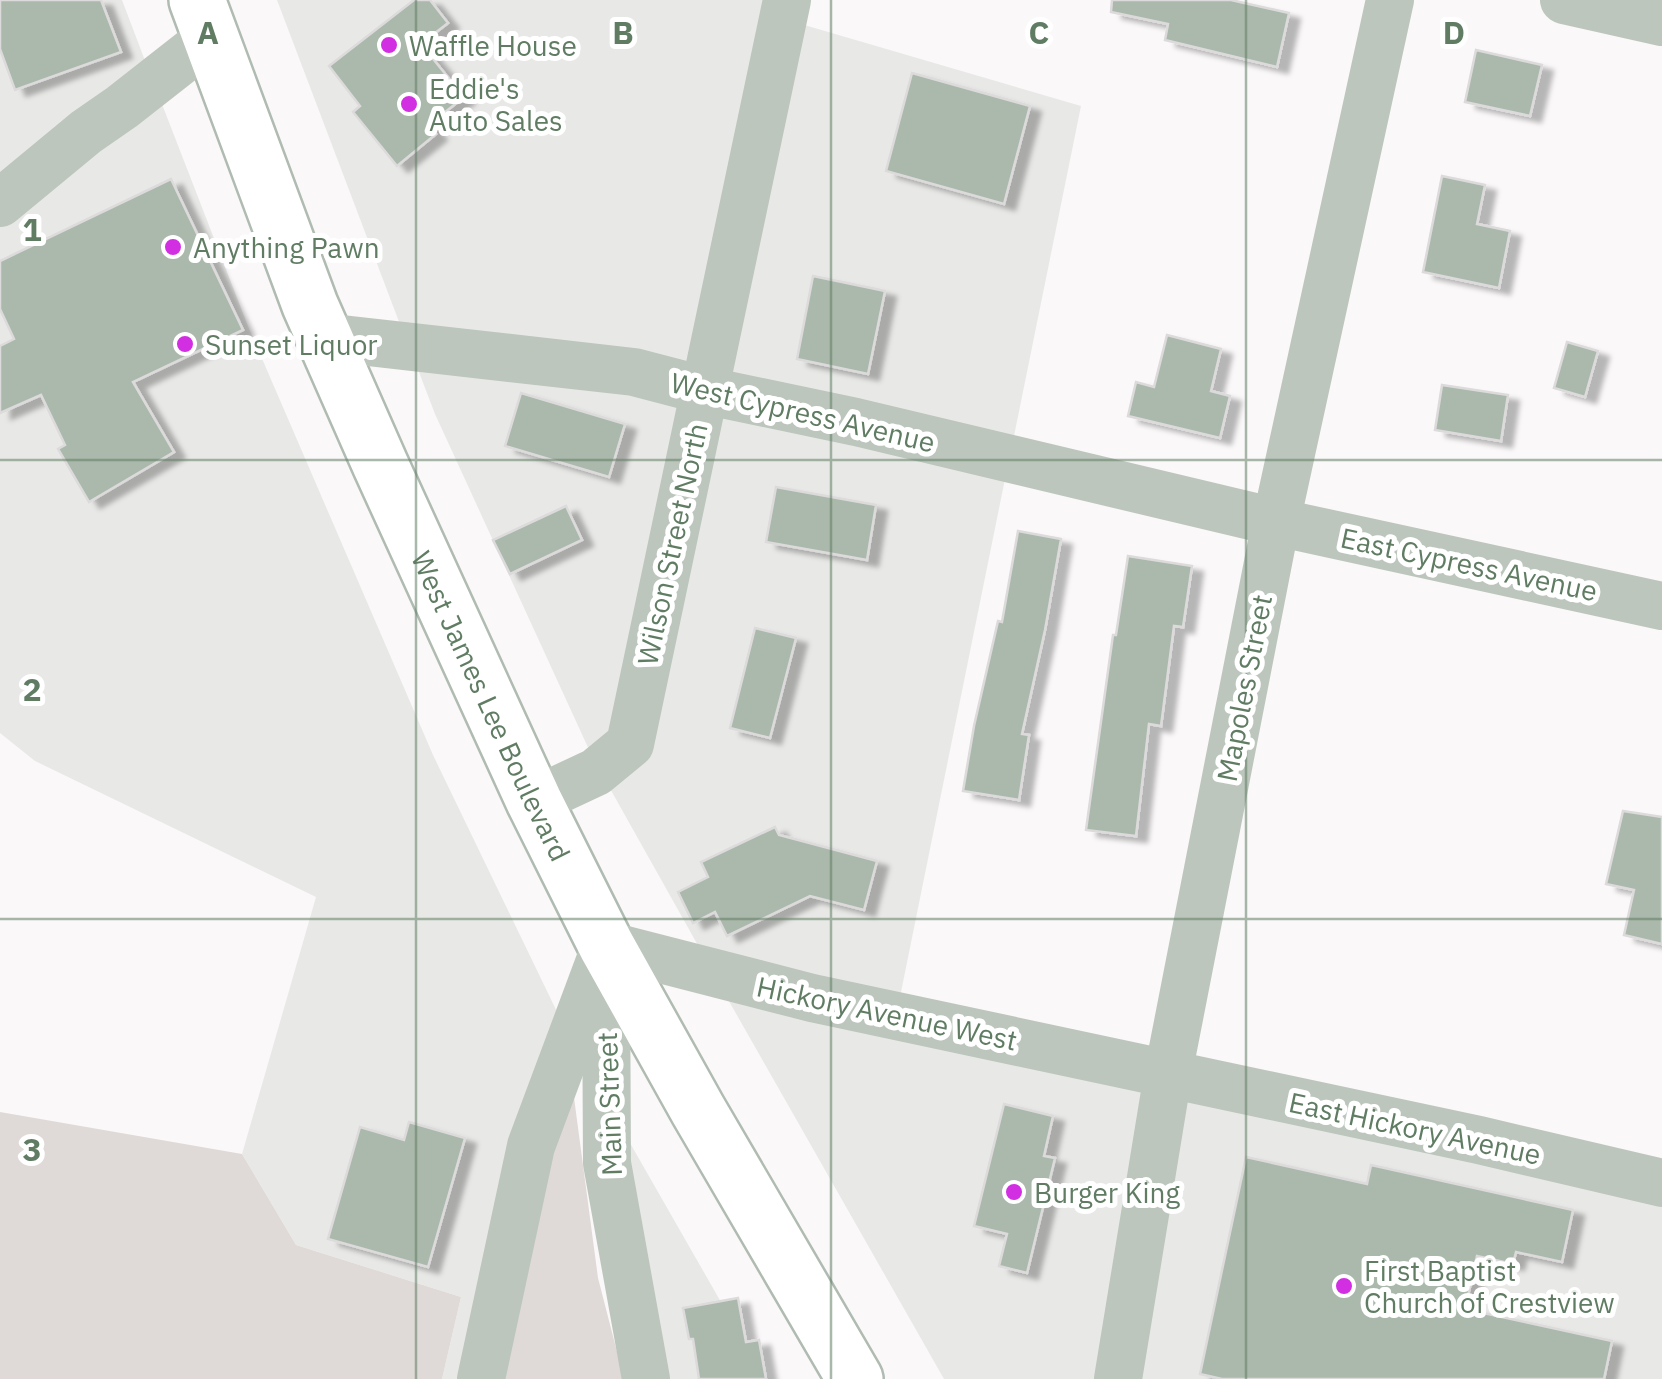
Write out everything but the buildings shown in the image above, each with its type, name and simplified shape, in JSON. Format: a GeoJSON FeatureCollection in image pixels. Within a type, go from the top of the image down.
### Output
{"type":"FeatureCollection","features":[{"type":"Feature","properties":{"kind":"main road","name":"West James Lee Boulevard"},"geometry":{"type":"LineString","coordinates":[[203,19],[324,337],[534,802],[606,945],[855,1379]]}},
{"type":"Feature","properties":{"kind":"street","name":"Wilson Street North"},"geometry":{"type":"LineString","coordinates":[[534,802],[596,772],[630,744],[787,0]]}},
{"type":"Feature","properties":{"kind":"street","name":"Mapoles Street"},"geometry":{"type":"LineString","coordinates":[[1118,1379],[1168,1074],[1276,522],[1390,0]]}},
{"type":"Feature","properties":{"kind":"street"},"geometry":{"type":"LineString","coordinates":[[1564,0],[1662,22]]}},
{"type":"Feature","properties":{"kind":"street"},"geometry":{"type":"LineString","coordinates":[[0,203],[122,107],[203,19]]}},
{"type":"Feature","properties":{"kind":"street","name":"West Cypress Avenue"},"geometry":{"type":"LineString","coordinates":[[324,337],[634,372],[1276,522]]}},
{"type":"Feature","properties":{"kind":"street","name":"East Cypress Avenue"},"geometry":{"type":"LineString","coordinates":[[1276,522],[1662,606]]}},
{"type":"Feature","properties":{"kind":"street"},"geometry":{"type":"LineString","coordinates":[[481,1379],[531,1146],[606,945]]}},
{"type":"Feature","properties":{"kind":"street","name":"Hickory Avenue West"},"geometry":{"type":"LineString","coordinates":[[606,945],[812,998],[1168,1074]]}},
{"type":"Feature","properties":{"kind":"street","name":"Main Street"},"geometry":{"type":"LineString","coordinates":[[606,945],[607,1163],[646,1379]]}},
{"type":"Feature","properties":{"kind":"street","name":"East Hickory Avenue"},"geometry":{"type":"LineString","coordinates":[[1168,1074],[1662,1183]]}},
{"type":"Feature","properties":{"kind":"shaded area"},"geometry":{"type":"Polygon","coordinates":[[[0,0],[122,0],[147,66],[0,180],[0,0]]]}},
{"type":"Feature","properties":{"kind":"shaded area"},"geometry":{"type":"Polygon","coordinates":[[[277,0],[768,0],[690,366],[401,327],[277,0]]]}},
{"type":"Feature","properties":{"kind":"shaded area"},"geometry":{"type":"Polygon","coordinates":[[[801,24],[1081,106],[1013,441],[725,375],[801,24]]]}},
{"type":"Feature","properties":{"kind":"shaded area"},"geometry":{"type":"Polygon","coordinates":[[[160,99],[248,326],[433,755],[560,1018],[462,1379],[442,1379],[461,1297],[296,1245],[242,1154],[316,897],[35,761],[0,733],[0,225],[160,99]]]}},
{"type":"Feature","properties":{"kind":"shaded area"},"geometry":{"type":"Polygon","coordinates":[[[417,367],[628,391],[682,404],[614,735],[591,754],[435,414],[417,367]]]}},
{"type":"Feature","properties":{"kind":"shaded area"},"geometry":{"type":"Polygon","coordinates":[[[718,412],[1005,479],[900,997],[700,949],[608,785],[718,412]]]}},
{"type":"Feature","properties":{"kind":"shaded area"},"geometry":{"type":"Polygon","coordinates":[[[726,996],[1147,1089],[1099,1379],[944,1379],[726,996]]]}},
{"type":"Feature","properties":{"kind":"shaded area"},"geometry":{"type":"Polygon","coordinates":[[[573,1090],[598,1278],[624,1379],[489,1379],[511,1267],[573,1090]]]}},
{"type":"Feature","properties":{"kind":"shaded area"},"geometry":{"type":"Polygon","coordinates":[[[1183,1097],[1662,1203],[1662,1379],[1137,1379],[1183,1097]]]}},
{"type":"Feature","properties":{"kind":"shaded area"},"geometry":{"type":"Polygon","coordinates":[[[0,1112],[242,1154],[296,1245],[461,1297],[442,1379],[0,1379],[0,1112]]]}},
{"type":"Feature","properties":{"kind":"shaded area"},"geometry":{"type":"Polygon","coordinates":[[[626,1136],[765,1379],[666,1379],[626,1136]]]}},
{"type":"Feature","properties":{"kind":"place","name":"Waffle House"},"geometry":{"type":"Point","coordinates":[389,45]}},
{"type":"Feature","properties":{"kind":"place","name":"Eddie's Auto Sales"},"geometry":{"type":"Point","coordinates":[409,104]}},
{"type":"Feature","properties":{"kind":"place","name":"Anything Pawn"},"geometry":{"type":"Point","coordinates":[173,247]}},
{"type":"Feature","properties":{"kind":"place","name":"Sunset Liquor"},"geometry":{"type":"Point","coordinates":[185,344]}},
{"type":"Feature","properties":{"kind":"place","name":"Burger King"},"geometry":{"type":"Point","coordinates":[1014,1192]}},
{"type":"Feature","properties":{"kind":"place","name":"First Baptist Church of Crestview"},"geometry":{"type":"Point","coordinates":[1344,1286]}}]}
